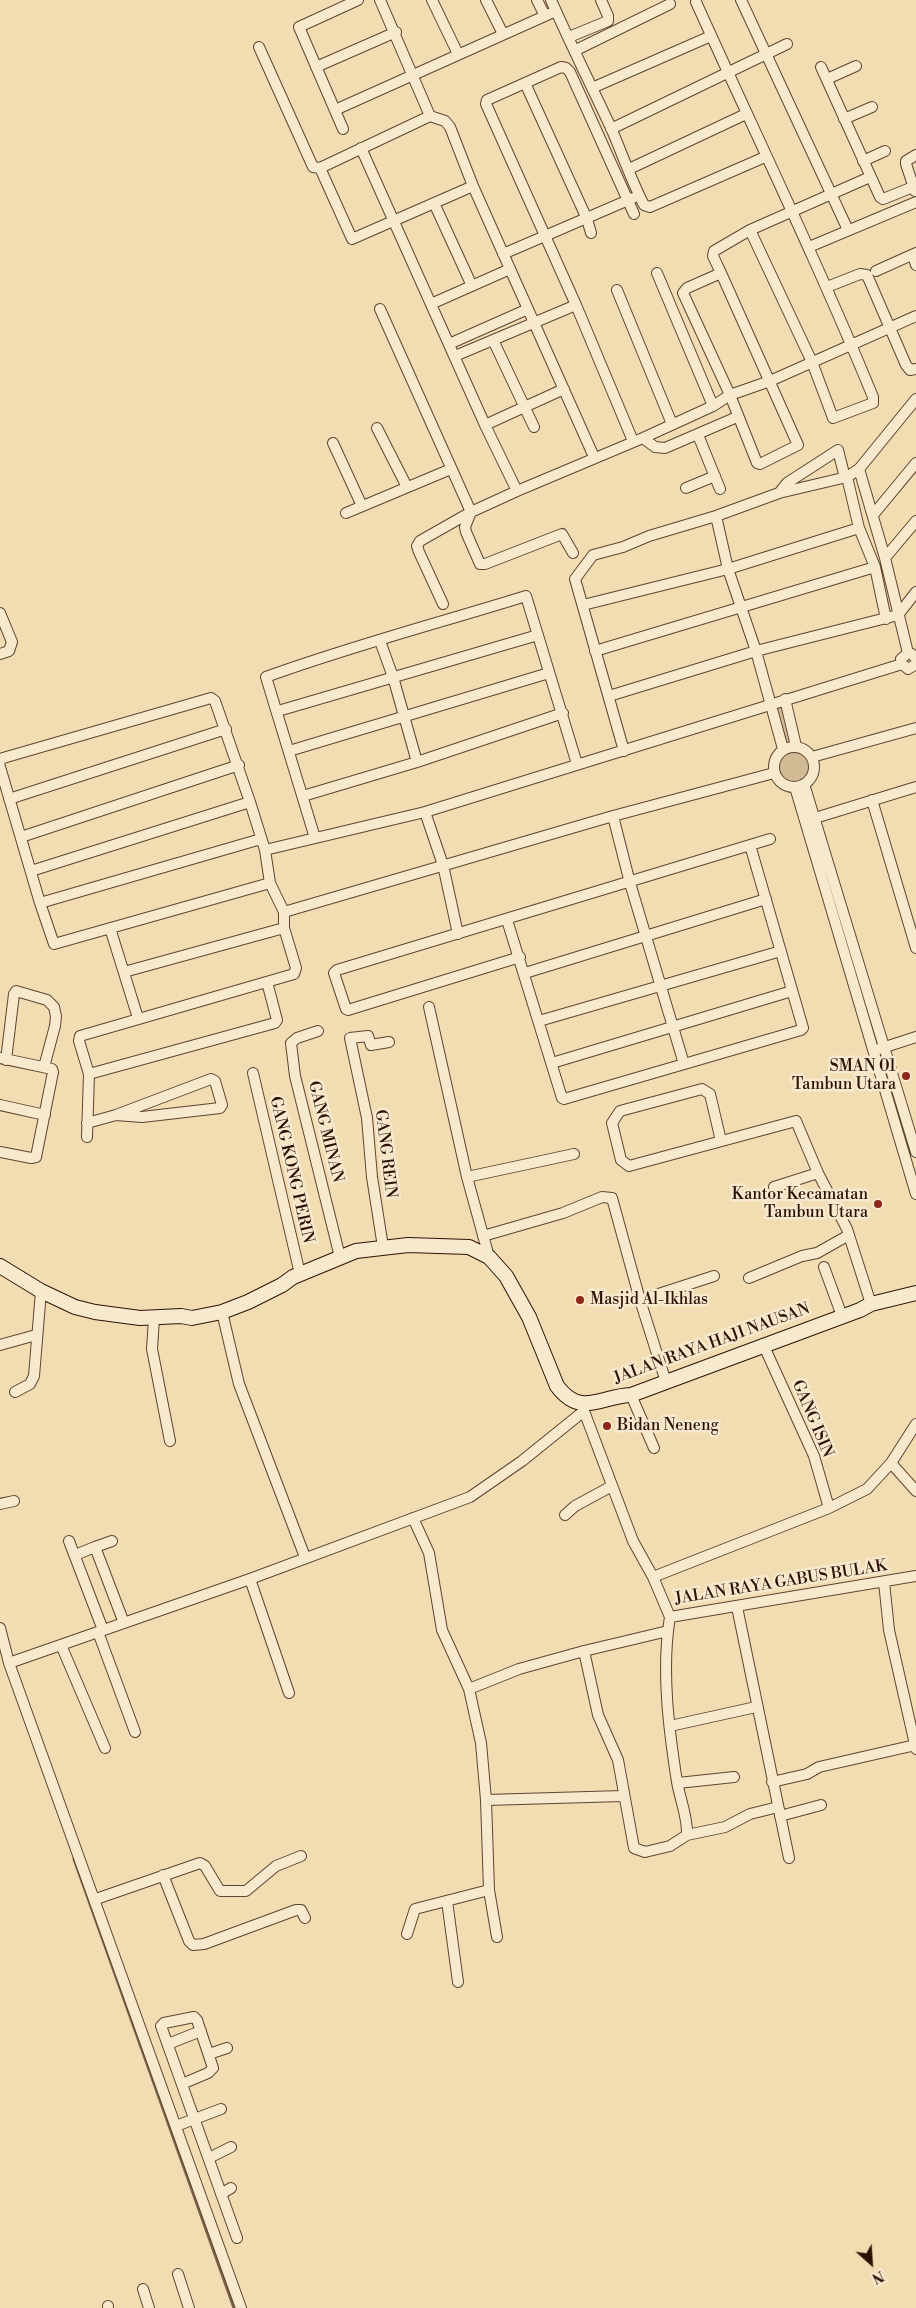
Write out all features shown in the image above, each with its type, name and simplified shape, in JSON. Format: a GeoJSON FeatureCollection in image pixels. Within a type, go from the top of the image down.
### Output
{"type":"FeatureCollection","features":[{"type":"Feature","properties":{"kind":"street"},"geometry":{"type":"LineString","coordinates":[[343,130],[300,30],[300,26],[358,0]]}},
{"type":"Feature","properties":{"kind":"street"},"geometry":{"type":"LineString","coordinates":[[380,0],[396,32],[430,116]]}},
{"type":"Feature","properties":{"kind":"street"},"geometry":{"type":"LineString","coordinates":[[432,0],[458,54]]}},
{"type":"Feature","properties":{"kind":"street"},"geometry":{"type":"LineString","coordinates":[[486,0],[503,34]]}},
{"type":"Feature","properties":{"kind":"street"},"geometry":{"type":"LineString","coordinates":[[537,0],[545,16]]}},
{"type":"Feature","properties":{"kind":"street"},"geometry":{"type":"LineString","coordinates":[[551,0],[576,50],[581,69],[592,88],[644,204],[650,207],[765,157]]}},
{"type":"Feature","properties":{"kind":"street"},"geometry":{"type":"LineString","coordinates":[[569,37],[608,21],[608,16],[601,0]]}},
{"type":"Feature","properties":{"kind":"street"},"geometry":{"type":"LineString","coordinates":[[741,0],[848,230]]}},
{"type":"Feature","properties":{"kind":"street"},"geometry":{"type":"LineString","coordinates":[[696,2],[765,157],[809,246],[852,345],[873,397],[873,403],[833,418],[812,362],[750,230]]}},
{"type":"Feature","properties":{"kind":"street"},"geometry":{"type":"LineString","coordinates":[[576,50],[670,4]]}},
{"type":"Feature","properties":{"kind":"street"},"geometry":{"type":"LineString","coordinates":[[335,110],[556,11]]}},
{"type":"Feature","properties":{"kind":"street"},"geometry":{"type":"LineString","coordinates":[[316,67],[396,32]]}},
{"type":"Feature","properties":{"kind":"street"},"geometry":{"type":"LineString","coordinates":[[592,88],[711,36]]}},
{"type":"Feature","properties":{"kind":"street"},"geometry":{"type":"LineString","coordinates":[[611,129],[787,44]]}},
{"type":"Feature","properties":{"kind":"street"},"geometry":{"type":"LineString","coordinates":[[259,47],[314,167],[320,168],[430,116],[445,121],[450,127],[473,186],[594,457]]}},
{"type":"Feature","properties":{"kind":"street"},"geometry":{"type":"LineString","coordinates":[[826,79],[856,66]]}},
{"type":"Feature","properties":{"kind":"street"},"geometry":{"type":"LineString","coordinates":[[634,214],[570,72],[566,68],[561,67],[487,100],[486,104],[638,439],[655,447],[665,448],[737,417]]}},
{"type":"Feature","properties":{"kind":"street"},"geometry":{"type":"LineString","coordinates":[[821,67],[870,177],[883,199],[915,190],[906,161],[916,155]]}},
{"type":"Feature","properties":{"kind":"street"},"geometry":{"type":"LineString","coordinates":[[570,72],[581,69]]}},
{"type":"Feature","properties":{"kind":"street"},"geometry":{"type":"LineString","coordinates":[[525,83],[587,219],[591,233]]}},
{"type":"Feature","properties":{"kind":"street"},"geometry":{"type":"LineString","coordinates":[[844,119],[872,107]]}},
{"type":"Feature","properties":{"kind":"street"},"geometry":{"type":"LineString","coordinates":[[629,169],[746,114]]}},
{"type":"Feature","properties":{"kind":"street"},"geometry":{"type":"LineString","coordinates":[[361,148],[485,425],[517,490]]}},
{"type":"Feature","properties":{"kind":"street"},"geometry":{"type":"LineString","coordinates":[[863,161],[885,151]]}},
{"type":"Feature","properties":{"kind":"street"},"geometry":{"type":"LineString","coordinates":[[320,168],[352,239],[473,186]]}},
{"type":"Feature","properties":{"kind":"street"},"geometry":{"type":"LineString","coordinates":[[721,273],[687,288],[683,293],[730,395],[737,417],[758,464],[798,446],[770,380],[721,273],[713,256],[714,251],[750,230],[870,177]]}},
{"type":"Feature","properties":{"kind":"street"},"geometry":{"type":"LineString","coordinates":[[504,254],[639,196]]}},
{"type":"Feature","properties":{"kind":"street"},"geometry":{"type":"LineString","coordinates":[[434,202],[472,286]]}},
{"type":"Feature","properties":{"kind":"street"},"geometry":{"type":"LineString","coordinates":[[809,246],[916,202]]}},
{"type":"Feature","properties":{"kind":"street"},"geometry":{"type":"LineString","coordinates":[[876,271],[916,253]]}},
{"type":"Feature","properties":{"kind":"street"},"geometry":{"type":"LineString","coordinates":[[916,258],[914,259],[916,265]]}},
{"type":"Feature","properties":{"kind":"street"},"geometry":{"type":"LineString","coordinates":[[431,304],[510,269]]}},
{"type":"Feature","properties":{"kind":"street"},"geometry":{"type":"LineString","coordinates":[[657,273],[713,406]]}},
{"type":"Feature","properties":{"kind":"street"},"geometry":{"type":"LineString","coordinates":[[826,287],[860,274],[867,275],[888,327],[908,369],[913,371],[916,369]]}},
{"type":"Feature","properties":{"kind":"street"},"geometry":{"type":"LineString","coordinates":[[618,290],[672,424]]}},
{"type":"Feature","properties":{"kind":"street"},"geometry":{"type":"LineString","coordinates":[[455,356],[576,305]]}},
{"type":"Feature","properties":{"kind":"street"},"geometry":{"type":"LineString","coordinates":[[380,309],[471,512],[465,527],[480,564],[485,564],[562,534],[573,553]]}},
{"type":"Feature","properties":{"kind":"street"},"geometry":{"type":"LineString","coordinates":[[449,344],[528,309]]}},
{"type":"Feature","properties":{"kind":"street"},"geometry":{"type":"LineString","coordinates":[[443,604],[418,546],[420,541],[471,512],[517,490],[713,406],[730,395],[770,380],[916,316]]}},
{"type":"Feature","properties":{"kind":"street"},"geometry":{"type":"LineString","coordinates":[[493,340],[534,427]]}},
{"type":"Feature","properties":{"kind":"street"},"geometry":{"type":"LineString","coordinates":[[485,425],[564,389]]}},
{"type":"Feature","properties":{"kind":"street"},"geometry":{"type":"LineString","coordinates":[[624,751],[575,579],[594,555],[716,516],[778,493],[846,477],[859,469],[916,399]]}},
{"type":"Feature","properties":{"kind":"street"},"geometry":{"type":"LineString","coordinates":[[377,428],[407,487]]}},
{"type":"Feature","properties":{"kind":"street"},"geometry":{"type":"LineString","coordinates":[[698,435],[720,488]]}},
{"type":"Feature","properties":{"kind":"street"},"geometry":{"type":"LineString","coordinates":[[333,443],[362,506]]}},
{"type":"Feature","properties":{"kind":"street"},"geometry":{"type":"LineString","coordinates":[[778,493],[787,484],[838,450],[859,528],[875,567],[886,619]]}},
{"type":"Feature","properties":{"kind":"street"},"geometry":{"type":"LineString","coordinates":[[873,515],[916,463]]}},
{"type":"Feature","properties":{"kind":"street"},"geometry":{"type":"LineString","coordinates":[[859,469],[873,515],[898,615],[914,657]]}},
{"type":"Feature","properties":{"kind":"street"},"geometry":{"type":"LineString","coordinates":[[346,513],[451,470]]}},
{"type":"Feature","properties":{"kind":"street"},"geometry":{"type":"LineString","coordinates":[[686,488],[715,476]]}},
{"type":"Feature","properties":{"kind":"street"},"geometry":{"type":"LineString","coordinates":[[716,516],[728,570],[756,651],[769,704],[783,749]]}},
{"type":"Feature","properties":{"kind":"street"},"geometry":{"type":"LineString","coordinates":[[884,558],[916,521]]}},
{"type":"Feature","properties":{"kind":"street"},"geometry":{"type":"LineString","coordinates":[[583,605],[728,570],[859,528]]}},
{"type":"Feature","properties":{"kind":"street"},"geometry":{"type":"LineString","coordinates":[[595,651],[875,567]]}},
{"type":"Feature","properties":{"kind":"street"},"geometry":{"type":"LineString","coordinates":[[609,696],[756,651],[898,615],[916,592]]}},
{"type":"Feature","properties":{"kind":"street"},"geometry":{"type":"LineString","coordinates":[[315,838],[278,711],[266,677],[332,653],[380,641],[526,596],[577,764]]}},
{"type":"Feature","properties":{"kind":"street"},"geometry":{"type":"LineString","coordinates":[[0,613],[12,642],[9,650],[0,654]]}},
{"type":"Feature","properties":{"kind":"street"},"geometry":{"type":"LineString","coordinates":[[278,711],[538,635]]}},
{"type":"Feature","properties":{"kind":"street"},"geometry":{"type":"LineString","coordinates":[[380,641],[393,677],[416,762]]}},
{"type":"Feature","properties":{"kind":"street"},"geometry":{"type":"LineString","coordinates":[[902,664],[904,655],[914,657]]}},
{"type":"Feature","properties":{"kind":"street"},"geometry":{"type":"LineString","coordinates":[[902,664],[908,669],[916,664]]}},
{"type":"Feature","properties":{"kind":"street"},"geometry":{"type":"LineString","coordinates":[[265,850],[424,812],[902,664]]}},
{"type":"Feature","properties":{"kind":"street"},"geometry":{"type":"LineString","coordinates":[[289,751],[550,673]]}},
{"type":"Feature","properties":{"kind":"street"},"geometry":{"type":"LineString","coordinates":[[0,761],[211,698],[215,701],[239,765],[265,850],[270,883],[284,912],[284,928],[295,971],[294,974],[80,1036],[79,1041],[89,1074],[87,1137]]}},
{"type":"Feature","properties":{"kind":"street"},"geometry":{"type":"LineString","coordinates":[[785,699],[796,746]]}},
{"type":"Feature","properties":{"kind":"street"},"geometry":{"type":"LineString","coordinates":[[303,796],[416,762],[562,713]]}},
{"type":"Feature","properties":{"kind":"street"},"geometry":{"type":"LineString","coordinates":[[812,757],[916,728]]}},
{"type":"Feature","properties":{"kind":"street"},"geometry":{"type":"LineString","coordinates":[[9,799],[226,729]]}},
{"type":"Feature","properties":{"kind":"street"},"geometry":{"type":"LineString","coordinates":[[796,746],[803,748],[812,757],[815,764],[812,777],[799,786],[782,783],[774,773],[775,760],[783,749],[796,746]]}},
{"type":"Feature","properties":{"kind":"street"},"geometry":{"type":"LineString","coordinates":[[21,836],[239,765]]}},
{"type":"Feature","properties":{"kind":"street"},"geometry":{"type":"LineString","coordinates":[[0,767],[54,944],[270,883]]}},
{"type":"Feature","properties":{"kind":"street"},"geometry":{"type":"LineString","coordinates":[[284,912],[443,864],[774,773]]}},
{"type":"Feature","properties":{"kind":"street"},"geometry":{"type":"LineString","coordinates":[[799,786],[815,818],[874,1051],[916,1194]]}},
{"type":"Feature","properties":{"kind":"street"},"geometry":{"type":"LineString","coordinates":[[799,786],[916,1152]]}},
{"type":"Feature","properties":{"kind":"street"},"geometry":{"type":"LineString","coordinates":[[815,818],[872,800],[915,791]]}},
{"type":"Feature","properties":{"kind":"street"},"geometry":{"type":"LineString","coordinates":[[872,800],[916,948]]}},
{"type":"Feature","properties":{"kind":"street"},"geometry":{"type":"LineString","coordinates":[[31,871],[250,802]]}},
{"type":"Feature","properties":{"kind":"street"},"geometry":{"type":"LineString","coordinates":[[424,812],[443,864],[458,934]]}},
{"type":"Feature","properties":{"kind":"street"},"geometry":{"type":"LineString","coordinates":[[613,816],[630,883],[684,1064]]}},
{"type":"Feature","properties":{"kind":"street"},"geometry":{"type":"LineString","coordinates":[[40,903],[262,839]]}},
{"type":"Feature","properties":{"kind":"street"},"geometry":{"type":"LineString","coordinates":[[520,957],[346,1009],[334,973],[337,970],[770,840]]}},
{"type":"Feature","properties":{"kind":"street"},"geometry":{"type":"LineString","coordinates":[[507,920],[525,973],[562,1098],[566,1100],[802,1030],[750,845]]}},
{"type":"Feature","properties":{"kind":"street"},"geometry":{"type":"LineString","coordinates":[[525,973],[766,899]]}},
{"type":"Feature","properties":{"kind":"street"},"geometry":{"type":"LineString","coordinates":[[110,928],[138,1018]]}},
{"type":"Feature","properties":{"kind":"street"},"geometry":{"type":"LineString","coordinates":[[124,972],[284,928]]}},
{"type":"Feature","properties":{"kind":"street"},"geometry":{"type":"LineString","coordinates":[[539,1020],[780,951]]}},
{"type":"Feature","properties":{"kind":"street"},"geometry":{"type":"LineString","coordinates":[[89,1074],[274,1023],[277,1020],[267,982]]}},
{"type":"Feature","properties":{"kind":"street"},"geometry":{"type":"LineString","coordinates":[[552,1063],[792,991]]}},
{"type":"Feature","properties":{"kind":"street"},"geometry":{"type":"LineString","coordinates":[[0,1152],[32,1158],[36,1156],[53,1072],[52,1069],[3,1059],[14,994],[16,992],[23,992],[47,1000],[54,1007],[56,1016],[44,1067]]}},
{"type":"Feature","properties":{"kind":"street"},"geometry":{"type":"LineString","coordinates":[[429,1007],[467,1177],[489,1256]]}},
{"type":"Feature","properties":{"kind":"street","name":"GANG MINAN"},"geometry":{"type":"LineString","coordinates":[[318,1031],[297,1038],[291,1043],[296,1076],[340,1257]]}},
{"type":"Feature","properties":{"kind":"street","name":"GANG REIN"},"geometry":{"type":"LineString","coordinates":[[383,1247],[372,1177],[367,1118],[350,1038],[368,1036],[371,1045],[389,1042]]}},
{"type":"Feature","properties":{"kind":"street"},"geometry":{"type":"LineString","coordinates":[[874,1051],[916,1037]]}},
{"type":"Feature","properties":{"kind":"street","name":"GANG KONG PERIN"},"geometry":{"type":"LineString","coordinates":[[253,1073],[300,1274]]}},
{"type":"Feature","properties":{"kind":"street"},"geometry":{"type":"LineString","coordinates":[[88,1123],[116,1115],[211,1079],[215,1082],[222,1105],[220,1108],[142,1117],[116,1115]]}},
{"type":"Feature","properties":{"kind":"street"},"geometry":{"type":"LineString","coordinates":[[721,1140],[710,1094],[702,1089],[620,1111],[612,1122],[621,1160],[629,1166],[721,1140],[768,1130],[793,1121],[798,1123],[818,1173],[849,1235],[871,1304]]}},
{"type":"Feature","properties":{"kind":"street"},"geometry":{"type":"LineString","coordinates":[[0,1105],[45,1114]]}},
{"type":"Feature","properties":{"kind":"street"},"geometry":{"type":"LineString","coordinates":[[467,1177],[574,1154]]}},
{"type":"Feature","properties":{"kind":"street"},"geometry":{"type":"LineString","coordinates":[[774,1186],[818,1173]]}},
{"type":"Feature","properties":{"kind":"street"},"geometry":{"type":"LineString","coordinates":[[483,1236],[563,1213],[602,1197],[610,1197],[613,1200],[640,1300],[666,1382]]}},
{"type":"Feature","properties":{"kind":"street"},"geometry":{"type":"LineString","coordinates":[[749,1278],[802,1256],[817,1253],[849,1235]]}},
{"type":"Feature","properties":{"kind":"street"},"geometry":{"type":"LineString","coordinates":[[0,1266],[41,1291],[69,1304],[95,1312],[154,1318],[181,1316],[192,1318],[222,1312],[248,1302],[300,1274],[356,1251],[383,1247],[423,1245],[469,1248],[489,1256],[500,1267],[518,1295],[549,1363],[557,1386],[568,1398],[584,1408],[522,1461],[470,1497],[250,1579],[9,1663]]}},
{"type":"Feature","properties":{"kind":"street"},"geometry":{"type":"LineString","coordinates":[[824,1266],[842,1316]]}},
{"type":"Feature","properties":{"kind":"street"},"geometry":{"type":"LineString","coordinates":[[640,1300],[714,1276]]}},
{"type":"Feature","properties":{"kind":"street"},"geometry":{"type":"LineString","coordinates":[[15,1392],[27,1386],[32,1380],[41,1291]]}},
{"type":"Feature","properties":{"kind":"street","name":"JALAN RAYA HAJI NAUSAN"},"geometry":{"type":"LineString","coordinates":[[584,1408],[618,1395],[630,1395],[666,1382],[871,1304],[916,1293]]}},
{"type":"Feature","properties":{"kind":"street"},"geometry":{"type":"LineString","coordinates":[[222,1312],[239,1384],[305,1557]]}},
{"type":"Feature","properties":{"kind":"street"},"geometry":{"type":"LineString","coordinates":[[154,1318],[152,1349],[170,1440]]}},
{"type":"Feature","properties":{"kind":"street"},"geometry":{"type":"LineString","coordinates":[[0,1345],[36,1335]]}},
{"type":"Feature","properties":{"kind":"street","name":"GANG ISIN"},"geometry":{"type":"LineString","coordinates":[[763,1344],[814,1456],[829,1508]]}},
{"type":"Feature","properties":{"kind":"street"},"geometry":{"type":"LineString","coordinates":[[630,1395],[654,1448]]}},
{"type":"Feature","properties":{"kind":"street","name":"JALAN RAYA GABUS BULAK"},"geometry":{"type":"LineString","coordinates":[[584,1408],[633,1541],[653,1577],[670,1617],[916,1576]]}},
{"type":"Feature","properties":{"kind":"street"},"geometry":{"type":"LineString","coordinates":[[653,1577],[829,1508],[867,1489],[891,1463],[916,1424]]}},
{"type":"Feature","properties":{"kind":"street"},"geometry":{"type":"LineString","coordinates":[[891,1463],[916,1491]]}},
{"type":"Feature","properties":{"kind":"street"},"geometry":{"type":"LineString","coordinates":[[565,1515],[575,1506],[612,1486]]}},
{"type":"Feature","properties":{"kind":"street"},"geometry":{"type":"LineString","coordinates":[[0,1504],[14,1501]]}},
{"type":"Feature","properties":{"kind":"street"},"geometry":{"type":"LineString","coordinates":[[413,1518],[429,1553],[442,1630],[469,1689],[481,1743],[486,1800],[489,1890],[497,1937]]}},
{"type":"Feature","properties":{"kind":"street"},"geometry":{"type":"LineString","coordinates":[[70,1541],[135,1732]]}},
{"type":"Feature","properties":{"kind":"street"},"geometry":{"type":"LineString","coordinates":[[75,1555],[112,1541]]}},
{"type":"Feature","properties":{"kind":"street"},"geometry":{"type":"LineString","coordinates":[[95,1547],[124,1623]]}},
{"type":"Feature","properties":{"kind":"street"},"geometry":{"type":"LineString","coordinates":[[250,1579],[290,1693]]}},
{"type":"Feature","properties":{"kind":"street"},"geometry":{"type":"LineString","coordinates":[[772,1782],[806,1774],[818,1767],[916,1747],[889,1630],[884,1582]]}},
{"type":"Feature","properties":{"kind":"street"},"geometry":{"type":"LineString","coordinates":[[737,1607],[789,1858]]}},
{"type":"Feature","properties":{"kind":"street"},"geometry":{"type":"LineString","coordinates":[[670,1617],[668,1631],[670,1726],[687,1836]]}},
{"type":"Feature","properties":{"kind":"street"},"geometry":{"type":"LineString","coordinates":[[0,1628],[9,1663],[96,1899],[241,2308]]}},
{"type":"Feature","properties":{"kind":"street"},"geometry":{"type":"LineString","coordinates":[[469,1689],[519,1669],[584,1650],[668,1631]]}},
{"type":"Feature","properties":{"kind":"street"},"geometry":{"type":"LineString","coordinates":[[61,1645],[105,1748]]}},
{"type":"Feature","properties":{"kind":"street"},"geometry":{"type":"LineString","coordinates":[[584,1650],[598,1716],[618,1760],[623,1796],[634,1848],[645,1852],[670,1846],[687,1836],[724,1827],[750,1814],[821,1805]]}},
{"type":"Feature","properties":{"kind":"street"},"geometry":{"type":"LineString","coordinates":[[670,1726],[756,1706]]}},
{"type":"Feature","properties":{"kind":"street"},"geometry":{"type":"LineString","coordinates":[[678,1783],[734,1777]]}},
{"type":"Feature","properties":{"kind":"street"},"geometry":{"type":"LineString","coordinates":[[486,1800],[623,1796]]}},
{"type":"Feature","properties":{"kind":"street"},"geometry":{"type":"LineString","coordinates":[[96,1899],[200,1863],[205,1866],[218,1890],[246,1891],[276,1866],[302,1856]]}},
{"type":"Feature","properties":{"kind":"street"},"geometry":{"type":"LineString","coordinates":[[163,1875],[189,1941],[193,1945],[204,1944],[296,1910],[301,1910],[305,1918]]}},
{"type":"Feature","properties":{"kind":"street"},"geometry":{"type":"LineString","coordinates":[[407,1934],[414,1910],[489,1890]]}},
{"type":"Feature","properties":{"kind":"street"},"geometry":{"type":"LineString","coordinates":[[447,1901],[458,1982]]}},
{"type":"Feature","properties":{"kind":"street"},"geometry":{"type":"LineString","coordinates":[[182,2084],[211,2071],[213,2065],[194,2017],[163,2023],[161,2026],[236,2238]]}},
{"type":"Feature","properties":{"kind":"street"},"geometry":{"type":"LineString","coordinates":[[168,2044],[201,2031]]}},
{"type":"Feature","properties":{"kind":"street"},"geometry":{"type":"LineString","coordinates":[[209,2054],[227,2048]]}},
{"type":"Feature","properties":{"kind":"street"},"geometry":{"type":"LineString","coordinates":[[176,2126],[221,2108]]}},
{"type":"Feature","properties":{"kind":"street"},"geometry":{"type":"LineString","coordinates":[[209,2158],[230,2147]]}},
{"type":"Feature","properties":{"kind":"street"},"geometry":{"type":"LineString","coordinates":[[221,2194],[231,2188]]}},
{"type":"Feature","properties":{"kind":"street"},"geometry":{"type":"LineString","coordinates":[[178,2274],[190,2308]]}},
{"type":"Feature","properties":{"kind":"street"},"geometry":{"type":"LineString","coordinates":[[142,2289],[148,2308]]}},
{"type":"Feature","properties":{"kind":"shaded area"},"geometry":{"type":"Polygon","coordinates":[[[785,699],[796,746],[809,752],[815,764],[811,777],[803,784],[794,786],[785,784],[777,778],[774,770],[775,760],[783,749],[769,704],[785,699]]]}},
{"type":"Feature","properties":{"kind":"waterway"},"geometry":{"type":"LineString","coordinates":[[74,1859],[234,2308]]}},
{"type":"Feature","properties":{"kind":"place","name":"SMAN 01 Tambun Utara"},"geometry":{"type":"Point","coordinates":[906,1076]}},
{"type":"Feature","properties":{"kind":"place","name":"Kantor Kecamatan Tambun Utara"},"geometry":{"type":"Point","coordinates":[878,1204]}},
{"type":"Feature","properties":{"kind":"place","name":"Masjid Al-Ikhlas"},"geometry":{"type":"Point","coordinates":[580,1300]}},
{"type":"Feature","properties":{"kind":"place","name":"Bidan Neneng"},"geometry":{"type":"Point","coordinates":[607,1426]}}]}
